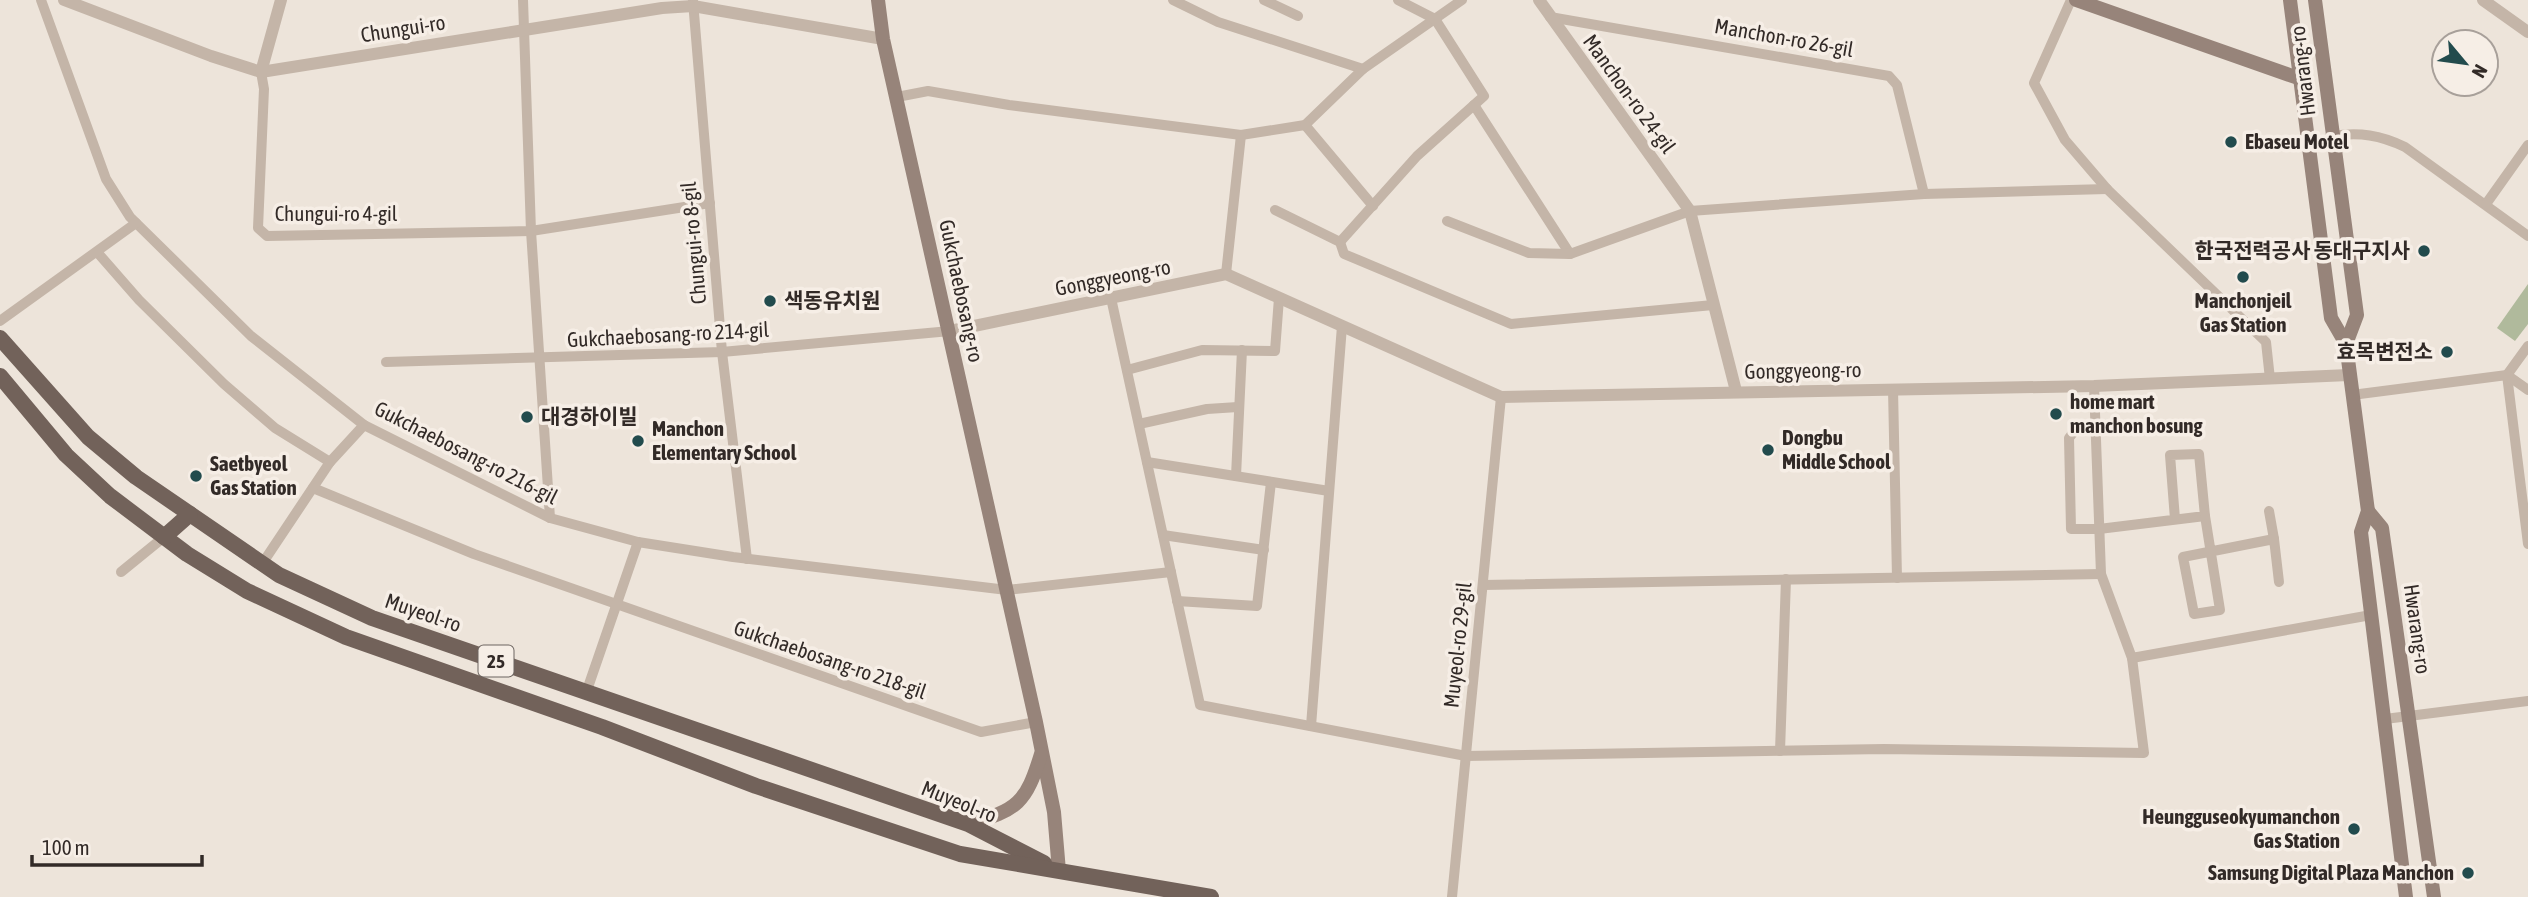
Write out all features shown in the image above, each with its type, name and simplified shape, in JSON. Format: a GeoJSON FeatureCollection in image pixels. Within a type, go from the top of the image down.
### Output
{"type":"FeatureCollection","features":[{"type":"Feature","properties":{"kind":"main road","name":"Gukchaebosang-ro"},"geometry":{"type":"LineString","coordinates":[[878,0],[883,39],[1036,722],[1054,811],[1059,871]]}},
{"type":"Feature","properties":{"kind":"main road"},"geometry":{"type":"LineString","coordinates":[[2073,0],[2298,78]]}},
{"type":"Feature","properties":{"kind":"main road","name":"Hwarang-ro"},"geometry":{"type":"LineString","coordinates":[[2290,0],[2331,318],[2346,344],[2368,511],[2361,532],[2406,897]]}},
{"type":"Feature","properties":{"kind":"main road","name":"Hwarang-ro"},"geometry":{"type":"LineString","coordinates":[[2315,0],[2357,314],[2346,344]]}},
{"type":"Feature","properties":{"kind":"main road","name":"Muyeol-ro"},"geometry":{"type":"LineString","coordinates":[[0,338],[88,437],[136,477],[262,564],[372,618],[968,824],[1059,871]]}},
{"type":"Feature","properties":{"kind":"main road","name":"Muyeol-ro"},"geometry":{"type":"LineString","coordinates":[[0,376],[66,455],[110,496],[164,537],[247,591],[346,637],[868,824],[960,853],[1211,897]]}},
{"type":"Feature","properties":{"kind":"main road","name":"Hwarang-ro"},"geometry":{"type":"LineString","coordinates":[[2368,511],[2382,528],[2434,897]]}},
{"type":"Feature","properties":{"kind":"main road"},"geometry":{"type":"LineString","coordinates":[[164,537],[190,514]]}},
{"type":"Feature","properties":{"kind":"main road"},"geometry":{"type":"LineString","coordinates":[[968,824],[997,816],[1024,800],[1042,752]]}},
{"type":"Feature","properties":{"kind":"street","name":"Gukchaebosang-ro 216-gil"},"geometry":{"type":"LineString","coordinates":[[41,0],[106,179],[136,223],[251,336],[364,425],[550,518],[638,542],[747,559],[1007,590]]}},
{"type":"Feature","properties":{"kind":"street","name":"Chungui-ro"},"geometry":{"type":"LineString","coordinates":[[64,0],[211,57],[261,72],[693,3],[883,39]]}},
{"type":"Feature","properties":{"kind":"street"},"geometry":{"type":"LineString","coordinates":[[261,72],[281,0]]}},
{"type":"Feature","properties":{"kind":"street"},"geometry":{"type":"LineString","coordinates":[[523,0],[531,231],[550,518]]}},
{"type":"Feature","properties":{"kind":"street"},"geometry":{"type":"LineString","coordinates":[[1173,0],[1219,22],[1363,69]]}},
{"type":"Feature","properties":{"kind":"street"},"geometry":{"type":"LineString","coordinates":[[1265,0],[1298,16]]}},
{"type":"Feature","properties":{"kind":"street"},"geometry":{"type":"LineString","coordinates":[[1340,242],[1418,156],[1484,96],[1435,19],[1398,0]]}},
{"type":"Feature","properties":{"kind":"street"},"geometry":{"type":"LineString","coordinates":[[897,97],[928,91],[1009,105],[1241,135],[1305,125],[1363,69],[1462,0]]}},
{"type":"Feature","properties":{"kind":"street","name":"Manchon-ro 24-gil"},"geometry":{"type":"LineString","coordinates":[[1539,0],[1690,211],[1736,391]]}},
{"type":"Feature","properties":{"kind":"street"},"geometry":{"type":"LineString","coordinates":[[2073,0],[2034,83],[2065,140],[2107,189],[2266,342],[2270,379]]}},
{"type":"Feature","properties":{"kind":"street"},"geometry":{"type":"LineString","coordinates":[[2483,0],[2528,32]]}},
{"type":"Feature","properties":{"kind":"street","name":"Chungui-ro 8-gil"},"geometry":{"type":"LineString","coordinates":[[693,3],[722,352],[747,559]]}},
{"type":"Feature","properties":{"kind":"street","name":"Manchon-ro 26-gil"},"geometry":{"type":"LineString","coordinates":[[1550,18],[1889,76],[1897,85],[1924,194]]}},
{"type":"Feature","properties":{"kind":"street","name":"Chungui-ro 4-gil"},"geometry":{"type":"LineString","coordinates":[[261,72],[264,89],[258,228],[267,236],[531,231],[710,203]]}},
{"type":"Feature","properties":{"kind":"street"},"geometry":{"type":"LineString","coordinates":[[1474,105],[1570,254]]}},
{"type":"Feature","properties":{"kind":"street"},"geometry":{"type":"LineString","coordinates":[[1305,125],[1373,206]]}},
{"type":"Feature","properties":{"kind":"street"},"geometry":{"type":"LineString","coordinates":[[2332,136],[2359,132],[2387,138],[2431,163],[2528,236]]}},
{"type":"Feature","properties":{"kind":"street"},"geometry":{"type":"LineString","coordinates":[[1226,274],[1241,135]]}},
{"type":"Feature","properties":{"kind":"street"},"geometry":{"type":"LineString","coordinates":[[2486,204],[2528,145]]}},
{"type":"Feature","properties":{"kind":"street"},"geometry":{"type":"LineString","coordinates":[[1447,221],[1529,253],[1570,254],[1690,211],[1924,194],[2107,189]]}},
{"type":"Feature","properties":{"kind":"street"},"geometry":{"type":"LineString","coordinates":[[1275,210],[1340,242],[1344,254],[1511,324],[1713,304]]}},
{"type":"Feature","properties":{"kind":"street"},"geometry":{"type":"LineString","coordinates":[[0,321],[136,223]]}},
{"type":"Feature","properties":{"kind":"street"},"geometry":{"type":"LineString","coordinates":[[97,252],[139,300],[225,384],[275,428],[330,462]]}},
{"type":"Feature","properties":{"kind":"street","name":"Gonggyeong-ro"},"geometry":{"type":"LineString","coordinates":[[950,331],[1226,274],[1501,397],[2094,386],[2349,375]]}},
{"type":"Feature","properties":{"kind":"street"},"geometry":{"type":"LineString","coordinates":[[1111,298],[1200,705],[1466,756],[1780,751],[2144,753],[2132,659],[2101,574],[2094,386]]}},
{"type":"Feature","properties":{"kind":"street"},"geometry":{"type":"LineString","coordinates":[[1127,370],[1202,350],[1275,351],[1279,298]]}},
{"type":"Feature","properties":{"kind":"street"},"geometry":{"type":"LineString","coordinates":[[1311,726],[1342,326]]}},
{"type":"Feature","properties":{"kind":"street","name":"Gukchaebosang-ro 214-gil"},"geometry":{"type":"LineString","coordinates":[[386,362],[539,360],[722,352],[950,331]]}},
{"type":"Feature","properties":{"kind":"street"},"geometry":{"type":"LineString","coordinates":[[2528,346],[2507,375],[2528,544]]}},
{"type":"Feature","properties":{"kind":"street"},"geometry":{"type":"LineString","coordinates":[[1236,476],[1242,350]]}},
{"type":"Feature","properties":{"kind":"street"},"geometry":{"type":"LineString","coordinates":[[2352,396],[2507,375],[2528,390]]}},
{"type":"Feature","properties":{"kind":"street"},"geometry":{"type":"LineString","coordinates":[[1893,389],[1897,578]]}},
{"type":"Feature","properties":{"kind":"street","name":"Muyeol-ro 29-gil"},"geometry":{"type":"LineString","coordinates":[[1452,897],[1501,397]]}},
{"type":"Feature","properties":{"kind":"street"},"geometry":{"type":"LineString","coordinates":[[1139,424],[1207,410],[1238,407]]}},
{"type":"Feature","properties":{"kind":"street"},"geometry":{"type":"LineString","coordinates":[[262,564],[330,462],[364,425]]}},
{"type":"Feature","properties":{"kind":"street"},"geometry":{"type":"LineString","coordinates":[[2096,429],[2076,429],[2069,438],[2071,529],[2099,529],[2205,516]]}},
{"type":"Feature","properties":{"kind":"street"},"geometry":{"type":"LineString","coordinates":[[2175,519],[2170,456],[2199,454],[2205,516],[2211,553],[2220,610],[2193,614],[2183,557],[2211,553],[2274,539]]}},
{"type":"Feature","properties":{"kind":"street"},"geometry":{"type":"LineString","coordinates":[[1147,462],[1329,491]]}},
{"type":"Feature","properties":{"kind":"street"},"geometry":{"type":"LineString","coordinates":[[1177,601],[1257,606],[1271,482]]}},
{"type":"Feature","properties":{"kind":"street","name":"Gukchaebosang-ro 218-gil"},"geometry":{"type":"LineString","coordinates":[[313,488],[474,554],[981,733],[1036,722]]}},
{"type":"Feature","properties":{"kind":"street"},"geometry":{"type":"LineString","coordinates":[[2269,510],[2279,582]]}},
{"type":"Feature","properties":{"kind":"street"},"geometry":{"type":"LineString","coordinates":[[1163,535],[1264,550]]}},
{"type":"Feature","properties":{"kind":"street"},"geometry":{"type":"LineString","coordinates":[[121,572],[164,537]]}},
{"type":"Feature","properties":{"kind":"street"},"geometry":{"type":"LineString","coordinates":[[586,694],[638,542]]}},
{"type":"Feature","properties":{"kind":"street"},"geometry":{"type":"LineString","coordinates":[[1007,590],[1171,572]]}},
{"type":"Feature","properties":{"kind":"street"},"geometry":{"type":"LineString","coordinates":[[1483,584],[2101,574]]}},
{"type":"Feature","properties":{"kind":"street"},"geometry":{"type":"LineString","coordinates":[[1780,751],[1786,579]]}},
{"type":"Feature","properties":{"kind":"street"},"geometry":{"type":"LineString","coordinates":[[2132,659],[2371,615]]}},
{"type":"Feature","properties":{"kind":"street"},"geometry":{"type":"LineString","coordinates":[[2385,719],[2528,701]]}},
{"type":"Feature","properties":{"kind":"green space"},"geometry":{"type":"Polygon","coordinates":[[[2528,284],[2528,324],[2515,341],[2497,328],[2528,284]]]}},
{"type":"Feature","properties":{"kind":"place","name":"Ebaseu Motel"},"geometry":{"type":"Point","coordinates":[2231,142]}},
{"type":"Feature","properties":{"kind":"place","name":"한국전력공사 동대구지사"},"geometry":{"type":"Point","coordinates":[2424,251]}},
{"type":"Feature","properties":{"kind":"place","name":"Manchonjeil Gas Station"},"geometry":{"type":"Point","coordinates":[2243,277]}},
{"type":"Feature","properties":{"kind":"place","name":"색동유치원"},"geometry":{"type":"Point","coordinates":[770,301]}},
{"type":"Feature","properties":{"kind":"place","name":"효목변전소"},"geometry":{"type":"Point","coordinates":[2447,352]}},
{"type":"Feature","properties":{"kind":"place","name":"home mart manchon bosung"},"geometry":{"type":"Point","coordinates":[2056,414]}},
{"type":"Feature","properties":{"kind":"place","name":"대경하이빌"},"geometry":{"type":"Point","coordinates":[527,417]}},
{"type":"Feature","properties":{"kind":"place","name":"Manchon Elementary School"},"geometry":{"type":"Point","coordinates":[638,441]}},
{"type":"Feature","properties":{"kind":"place","name":"Dongbu Middle School"},"geometry":{"type":"Point","coordinates":[1768,450]}},
{"type":"Feature","properties":{"kind":"place","name":"Saetbyeol Gas Station"},"geometry":{"type":"Point","coordinates":[196,476]}},
{"type":"Feature","properties":{"kind":"place","name":"Heungguseokyumanchon Gas Station"},"geometry":{"type":"Point","coordinates":[2354,829]}},
{"type":"Feature","properties":{"kind":"place","name":"Samsung Digital Plaza Manchon"},"geometry":{"type":"Point","coordinates":[2468,873]}}]}
